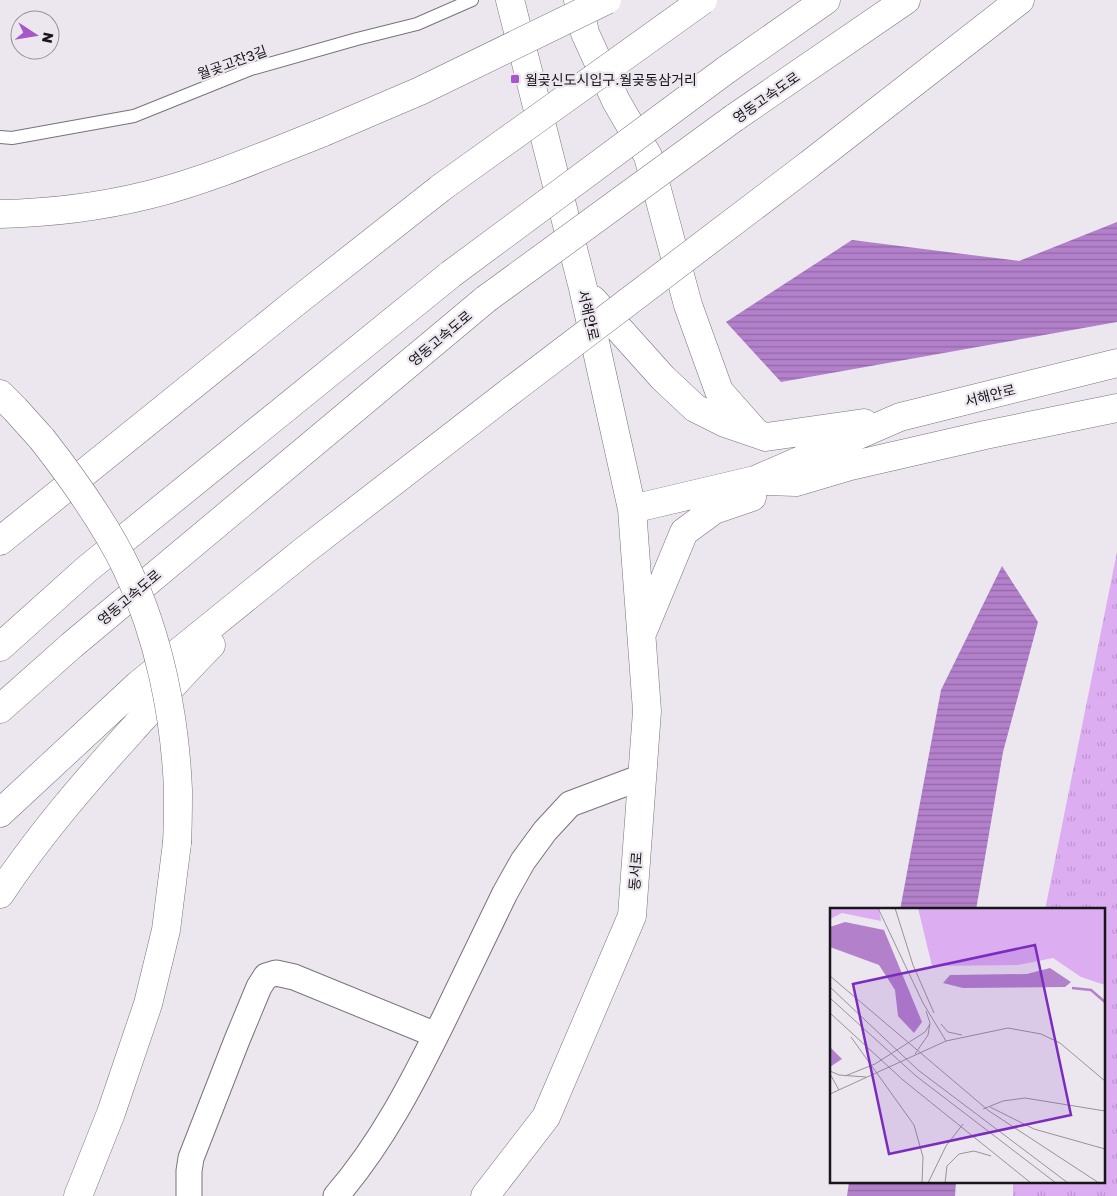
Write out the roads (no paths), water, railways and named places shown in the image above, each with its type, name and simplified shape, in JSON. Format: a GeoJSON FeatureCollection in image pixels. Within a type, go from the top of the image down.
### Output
{"type":"FeatureCollection","features":[{"type":"Feature","properties":{"kind":"main road","name":"서해안로"},"geometry":{"type":"LineString","coordinates":[[510,0],[583,288],[632,509],[754,480],[900,418],[1117,363]]}},
{"type":"Feature","properties":{"kind":"main road"},"geometry":{"type":"LineString","coordinates":[[578,0],[585,33],[616,101],[648,156],[688,305],[719,391],[757,434]]}},
{"type":"Feature","properties":{"kind":"main road"},"geometry":{"type":"LineString","coordinates":[[0,214],[44,212],[97,206],[189,183],[324,132],[420,91],[607,0]]}},
{"type":"Feature","properties":{"kind":"main road"},"geometry":{"type":"LineString","coordinates":[[0,541],[296,302],[442,187],[703,0]]}},
{"type":"Feature","properties":{"kind":"main road"},"geometry":{"type":"LineString","coordinates":[[0,647],[87,569],[451,274],[726,70],[826,0]]}},
{"type":"Feature","properties":{"kind":"main road","name":"영동고속도로"},"geometry":{"type":"LineString","coordinates":[[0,709],[72,645],[486,299],[734,118],[906,0]]}},
{"type":"Feature","properties":{"kind":"main road"},"geometry":{"type":"LineString","coordinates":[[0,813],[138,685],[306,550],[512,390],[807,166],[1020,0]]}},
{"type":"Feature","properties":{"kind":"main road"},"geometry":{"type":"LineString","coordinates":[[583,288],[663,378],[695,408],[725,423],[766,437],[900,418]]}},
{"type":"Feature","properties":{"kind":"main road"},"geometry":{"type":"LineString","coordinates":[[0,394],[42,439],[86,499],[127,569],[151,628],[167,697],[175,748],[178,791],[178,843],[166,930],[148,1004],[111,1113],[78,1196]]}},
{"type":"Feature","properties":{"kind":"main road","name":"서해안로"},"geometry":{"type":"LineString","coordinates":[[754,480],[796,482],[850,466],[985,435],[1117,408]]}},
{"type":"Feature","properties":{"kind":"main road"},"geometry":{"type":"LineString","coordinates":[[641,637],[684,532],[714,510],[796,482]]}},
{"type":"Feature","properties":{"kind":"main road","name":"동서로"},"geometry":{"type":"LineString","coordinates":[[485,1196],[546,1117],[632,916],[647,711],[632,509]]}},
{"type":"Feature","properties":{"kind":"main road"},"geometry":{"type":"LineString","coordinates":[[0,894],[23,860],[96,771],[192,663],[306,550]]}},
{"type":"Feature","properties":{"kind":"street"},"geometry":{"type":"LineString","coordinates":[[336,1196],[350,1180],[379,1139],[404,1098],[504,893],[523,861],[545,831],[570,804],[642,777]]}},
{"type":"Feature","properties":{"kind":"street"},"geometry":{"type":"LineString","coordinates":[[189,1196],[191,1158],[236,1040],[259,987],[266,976],[276,973],[294,977],[436,1035]]}},
{"type":"Feature","properties":{"kind":"lane","name":"월곶고잔3길"},"geometry":{"type":"LineString","coordinates":[[0,137],[12,138],[134,116],[251,69],[417,24],[472,0]]}},
{"type":"Feature","properties":{"kind":"place","name":"월곶신도시입구.월곶동삼거리"},"geometry":{"type":"Point","coordinates":[515,79]}}]}
